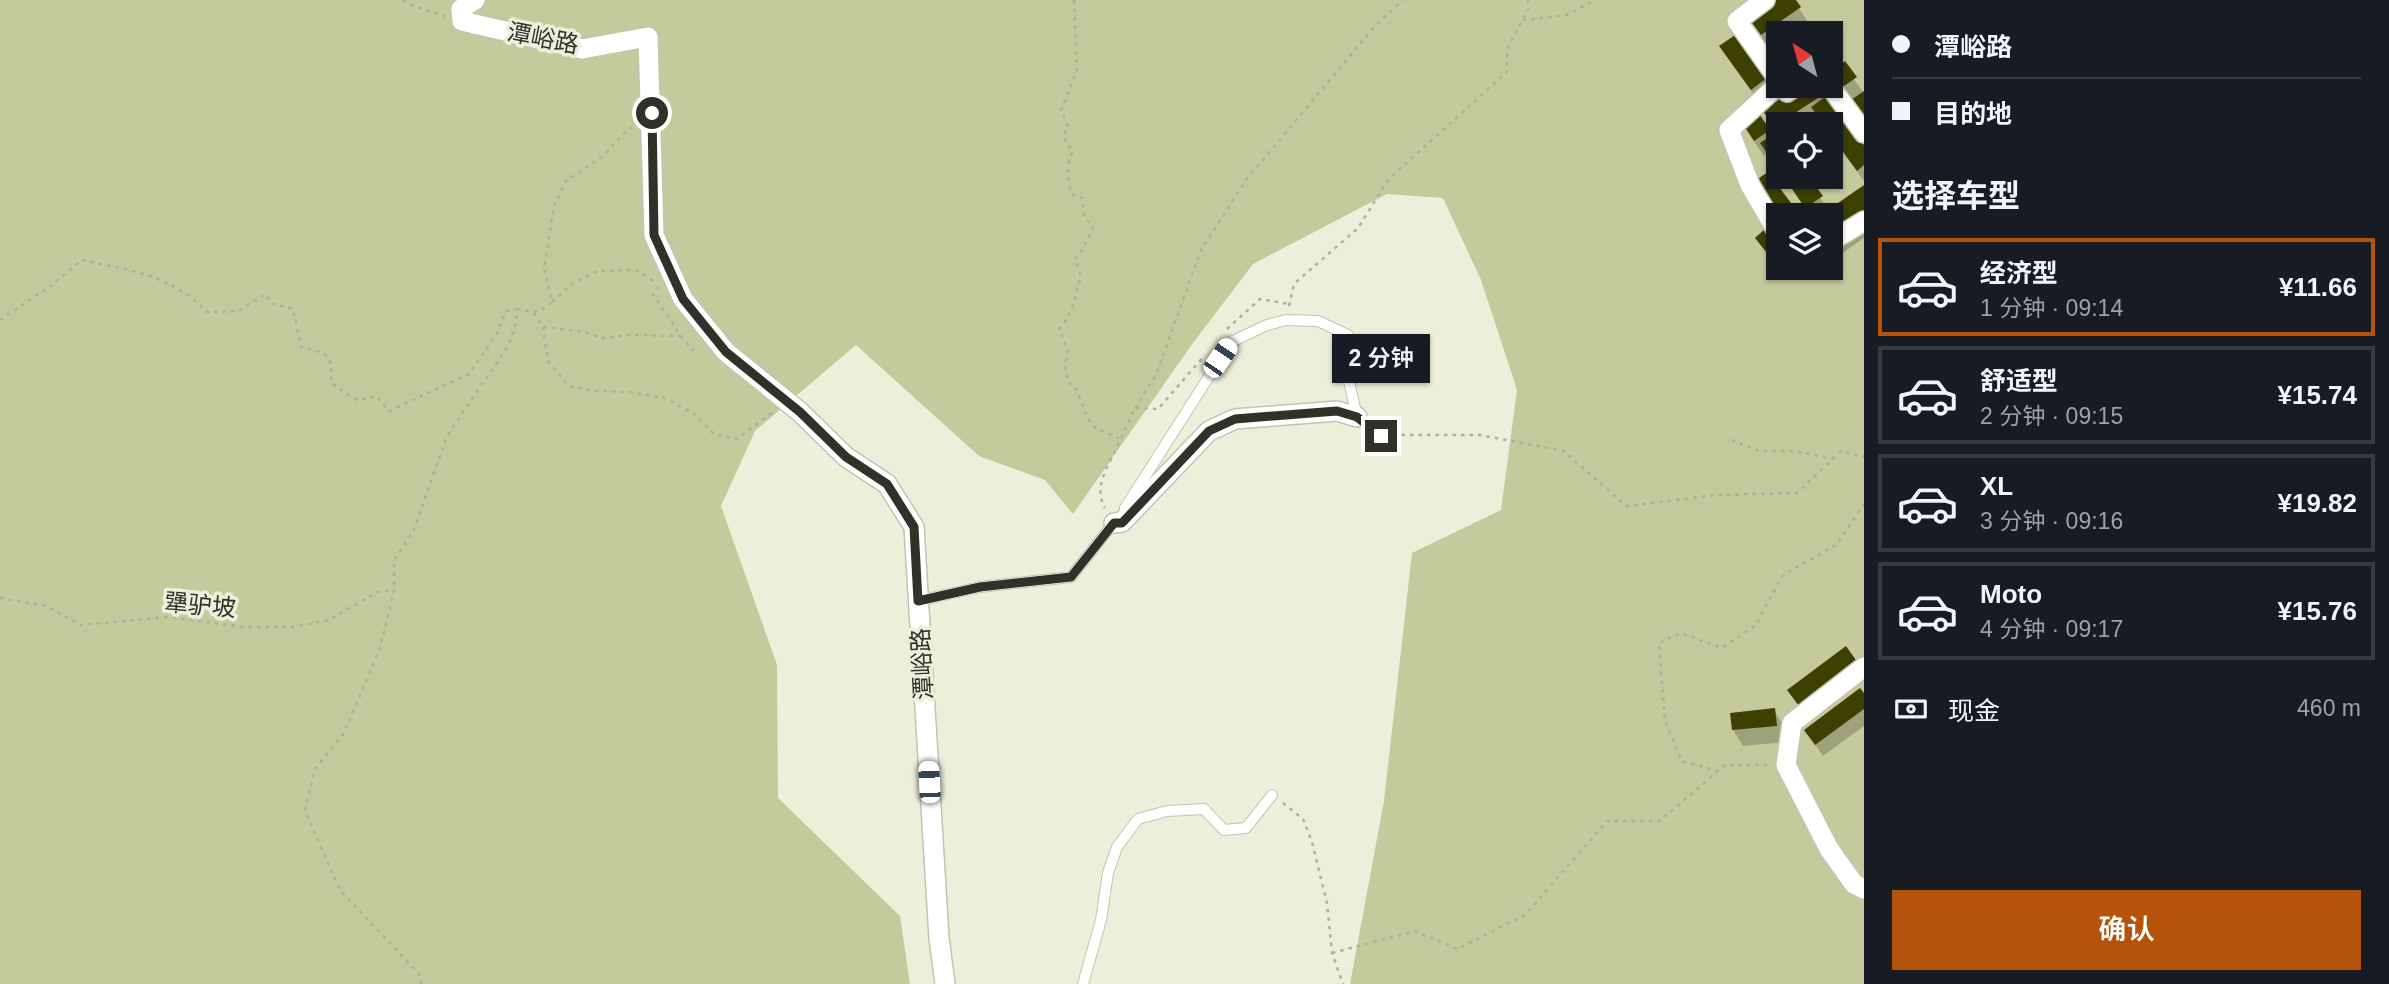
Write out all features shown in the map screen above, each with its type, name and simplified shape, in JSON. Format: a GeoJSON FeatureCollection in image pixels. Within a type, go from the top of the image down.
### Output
{"type":"FeatureCollection","features":[{"type":"Feature","properties":{"kind":"street"},"geometry":{"type":"LineString","coordinates":[[462,21],[461,9],[475,0]]}},
{"type":"Feature","properties":{"kind":"street"},"geometry":{"type":"LineString","coordinates":[[1765,0],[1737,21],[1766,62]]}},
{"type":"Feature","properties":{"kind":"street","name":"潭峪路"},"geometry":{"type":"LineString","coordinates":[[462,21],[582,49],[648,37],[654,235],[683,299],[726,352],[786,401],[846,457],[887,484],[914,527],[939,938],[945,984]]}},
{"type":"Feature","properties":{"kind":"street"},"geometry":{"type":"LineString","coordinates":[[1766,98],[1729,130],[1750,186],[1766,213]]}},
{"type":"Feature","properties":{"kind":"street"},"geometry":{"type":"LineString","coordinates":[[1839,98],[1864,133]]}},
{"type":"Feature","properties":{"kind":"street"},"geometry":{"type":"LineString","coordinates":[[1843,234],[1864,221]]}},
{"type":"Feature","properties":{"kind":"street"},"geometry":{"type":"LineString","coordinates":[[1114,523],[1122,523],[1209,431],[1235,419],[1337,411],[1357,417]]}},
{"type":"Feature","properties":{"kind":"street"},"geometry":{"type":"LineString","coordinates":[[1864,667],[1792,723],[1786,765],[1829,849],[1854,884],[1864,889]]}},
{"type":"Feature","properties":{"kind":"lane"},"geometry":{"type":"LineString","coordinates":[[918,601],[980,587],[1071,577],[1114,523],[1231,342],[1267,325],[1286,320],[1318,321],[1348,335],[1348,377],[1357,417],[1381,436]]}},
{"type":"Feature","properties":{"kind":"lane"},"geometry":{"type":"LineString","coordinates":[[1083,984],[1101,920],[1108,873],[1117,847],[1138,819],[1167,811],[1204,809],[1224,830],[1246,828],[1272,795]]}},
{"type":"Feature","properties":{"kind":"path"},"geometry":{"type":"LineString","coordinates":[[403,0],[462,21]]}},
{"type":"Feature","properties":{"kind":"path"},"geometry":{"type":"LineString","coordinates":[[1074,0],[1077,70],[1060,110],[1068,127],[1063,137],[1073,152],[1068,160],[1068,180],[1072,194],[1082,198],[1084,216],[1093,227],[1075,259],[1082,276],[1069,319],[1059,329],[1068,350],[1065,365],[1068,382],[1077,390],[1087,417],[1094,427],[1120,439]]}},
{"type":"Feature","properties":{"kind":"path"},"geometry":{"type":"LineString","coordinates":[[1114,523],[1101,501],[1104,471],[1116,453],[1135,408],[1156,375],[1201,250],[1246,180],[1375,26],[1403,0]]}},
{"type":"Feature","properties":{"kind":"path"},"geometry":{"type":"LineString","coordinates":[[1286,320],[1294,284],[1358,228],[1388,180],[1507,72],[1507,50],[1529,8],[1528,0]]}},
{"type":"Feature","properties":{"kind":"path"},"geometry":{"type":"LineString","coordinates":[[1523,20],[1566,15],[1595,0]]}},
{"type":"Feature","properties":{"kind":"path"},"geometry":{"type":"LineString","coordinates":[[552,302],[544,269],[554,206],[566,181],[603,156],[623,134],[652,113]]}},
{"type":"Feature","properties":{"kind":"path"},"geometry":{"type":"LineString","coordinates":[[0,320],[52,285],[82,260],[153,275],[192,296],[207,312],[239,311],[266,294],[271,303],[293,309],[301,347],[324,353],[331,363],[331,383],[357,400],[376,396],[388,411],[469,374],[496,335],[506,311],[541,311],[573,283],[597,271],[636,270],[660,285],[653,294],[681,335],[630,334],[602,338],[584,332],[543,327]]}},
{"type":"Feature","properties":{"kind":"path"},"geometry":{"type":"LineString","coordinates":[[1222,335],[1260,299],[1289,304]]}},
{"type":"Feature","properties":{"kind":"path"},"geometry":{"type":"LineString","coordinates":[[422,984],[418,973],[341,890],[304,811],[315,769],[344,733],[380,649],[394,590],[394,560],[413,533],[447,436],[508,346],[518,309]]}},
{"type":"Feature","properties":{"kind":"path"},"geometry":{"type":"LineString","coordinates":[[534,313],[543,327],[548,361],[569,386],[664,398],[693,413],[714,434],[737,439],[786,401]]}},
{"type":"Feature","properties":{"kind":"path"},"geometry":{"type":"LineString","coordinates":[[1135,408],[1158,409],[1205,355]]}},
{"type":"Feature","properties":{"kind":"path"},"geometry":{"type":"LineString","coordinates":[[1381,436],[1480,435],[1564,451],[1626,506],[1716,495],[1797,493],[1842,451],[1864,457]]}},
{"type":"Feature","properties":{"kind":"path"},"geometry":{"type":"LineString","coordinates":[[1732,440],[1759,451],[1794,451],[1834,458]]}},
{"type":"Feature","properties":{"kind":"path"},"geometry":{"type":"LineString","coordinates":[[1719,771],[1682,761],[1665,721],[1659,643],[1681,633],[1722,648],[1756,625],[1782,576],[1837,544],[1864,504]]}},
{"type":"Feature","properties":{"kind":"path","name":"犟驴坡"},"geometry":{"type":"LineString","coordinates":[[0,598],[46,606],[81,625],[168,617],[244,626],[293,627],[329,620],[377,592],[394,590]]}},
{"type":"Feature","properties":{"kind":"path"},"geometry":{"type":"LineString","coordinates":[[1332,953],[1415,931],[1457,949],[1525,915],[1607,821],[1660,821],[1725,765],[1786,765]]}},
{"type":"Feature","properties":{"kind":"path"},"geometry":{"type":"LineString","coordinates":[[1272,795],[1303,819],[1312,842],[1327,904],[1332,953],[1343,984]]}},
{"type":"Feature","properties":{"kind":"green space"},"geometry":{"type":"Polygon","coordinates":[[[0,0],[1864,0],[1864,984],[1350,984],[1384,801],[1412,553],[1501,510],[1517,390],[1481,280],[1443,198],[1387,194],[1253,264],[1193,343],[1073,514],[1045,480],[979,456],[856,345],[755,431],[721,506],[777,665],[778,798],[900,916],[910,984],[0,984],[0,0]]]}},
{"type":"Feature","properties":{"kind":"building"},"geometry":{"type":"Polygon","coordinates":[[[1776,0],[1796,0],[1801,7],[1781,21],[1766,21],[1766,32],[1761,35],[1749,19],[1776,0]]]}},
{"type":"Feature","properties":{"kind":"building"},"geometry":{"type":"Polygon","coordinates":[[[1741,31],[1766,66],[1766,79],[1751,90],[1719,46],[1741,31]]]}},
{"type":"Feature","properties":{"kind":"building"},"geometry":{"type":"Polygon","coordinates":[[[1845,61],[1857,77],[1843,87],[1845,61]]]}},
{"type":"Feature","properties":{"kind":"building"},"geometry":{"type":"Polygon","coordinates":[[[1864,91],[1864,114],[1859,118],[1848,102],[1864,91]]]}},
{"type":"Feature","properties":{"kind":"building"},"geometry":{"type":"Polygon","coordinates":[[[1781,98],[1818,98],[1796,112],[1766,112],[1766,116],[1763,111],[1781,98]]]}},
{"type":"Feature","properties":{"kind":"building"},"geometry":{"type":"Polygon","coordinates":[[[1824,98],[1830,98],[1840,112],[1815,112],[1811,107],[1824,98]]]}},
{"type":"Feature","properties":{"kind":"building"},"geometry":{"type":"Polygon","coordinates":[[[1760,115],[1766,124],[1766,133],[1754,141],[1744,126],[1760,115]]]}},
{"type":"Feature","properties":{"kind":"building"},"geometry":{"type":"Polygon","coordinates":[[[1843,116],[1864,145],[1864,165],[1857,171],[1843,152],[1843,116]]]}},
{"type":"Feature","properties":{"kind":"building"},"geometry":{"type":"Polygon","coordinates":[[[1766,139],[1766,152],[1760,143],[1766,139]]]}},
{"type":"Feature","properties":{"kind":"building"},"geometry":{"type":"Polygon","coordinates":[[[1766,173],[1766,189],[1781,189],[1791,203],[1773,203],[1756,180],[1766,173]]]}},
{"type":"Feature","properties":{"kind":"building"},"geometry":{"type":"Polygon","coordinates":[[[1864,185],[1864,216],[1843,230],[1843,203],[1838,203],[1864,185]]]}},
{"type":"Feature","properties":{"kind":"building"},"geometry":{"type":"Polygon","coordinates":[[[1792,189],[1818,189],[1823,196],[1812,203],[1802,203],[1792,189]]]}},
{"type":"Feature","properties":{"kind":"building"},"geometry":{"type":"Polygon","coordinates":[[[1765,229],[1766,252],[1755,238],[1765,229]]]}},
{"type":"Feature","properties":{"kind":"building"},"geometry":{"type":"Polygon","coordinates":[[[1846,646],[1858,663],[1799,706],[1787,690],[1846,646]]]}},
{"type":"Feature","properties":{"kind":"building"},"geometry":{"type":"Polygon","coordinates":[[[1860,688],[1864,693],[1864,709],[1815,745],[1804,730],[1860,688]]]}},
{"type":"Feature","properties":{"kind":"building"},"geometry":{"type":"Polygon","coordinates":[[[1775,708],[1777,726],[1732,730],[1730,713],[1775,708]]]}},
{"type":"Feature","properties":{"kind":"route"},"geometry":{"type":"LineString","coordinates":[[652,113],[654,235],[683,299],[726,352],[800,412],[846,457],[887,484],[914,527],[918,601],[980,587],[1071,577],[1114,523],[1122,523],[1209,431],[1235,419],[1337,411],[1357,417],[1381,436]]}}]}
